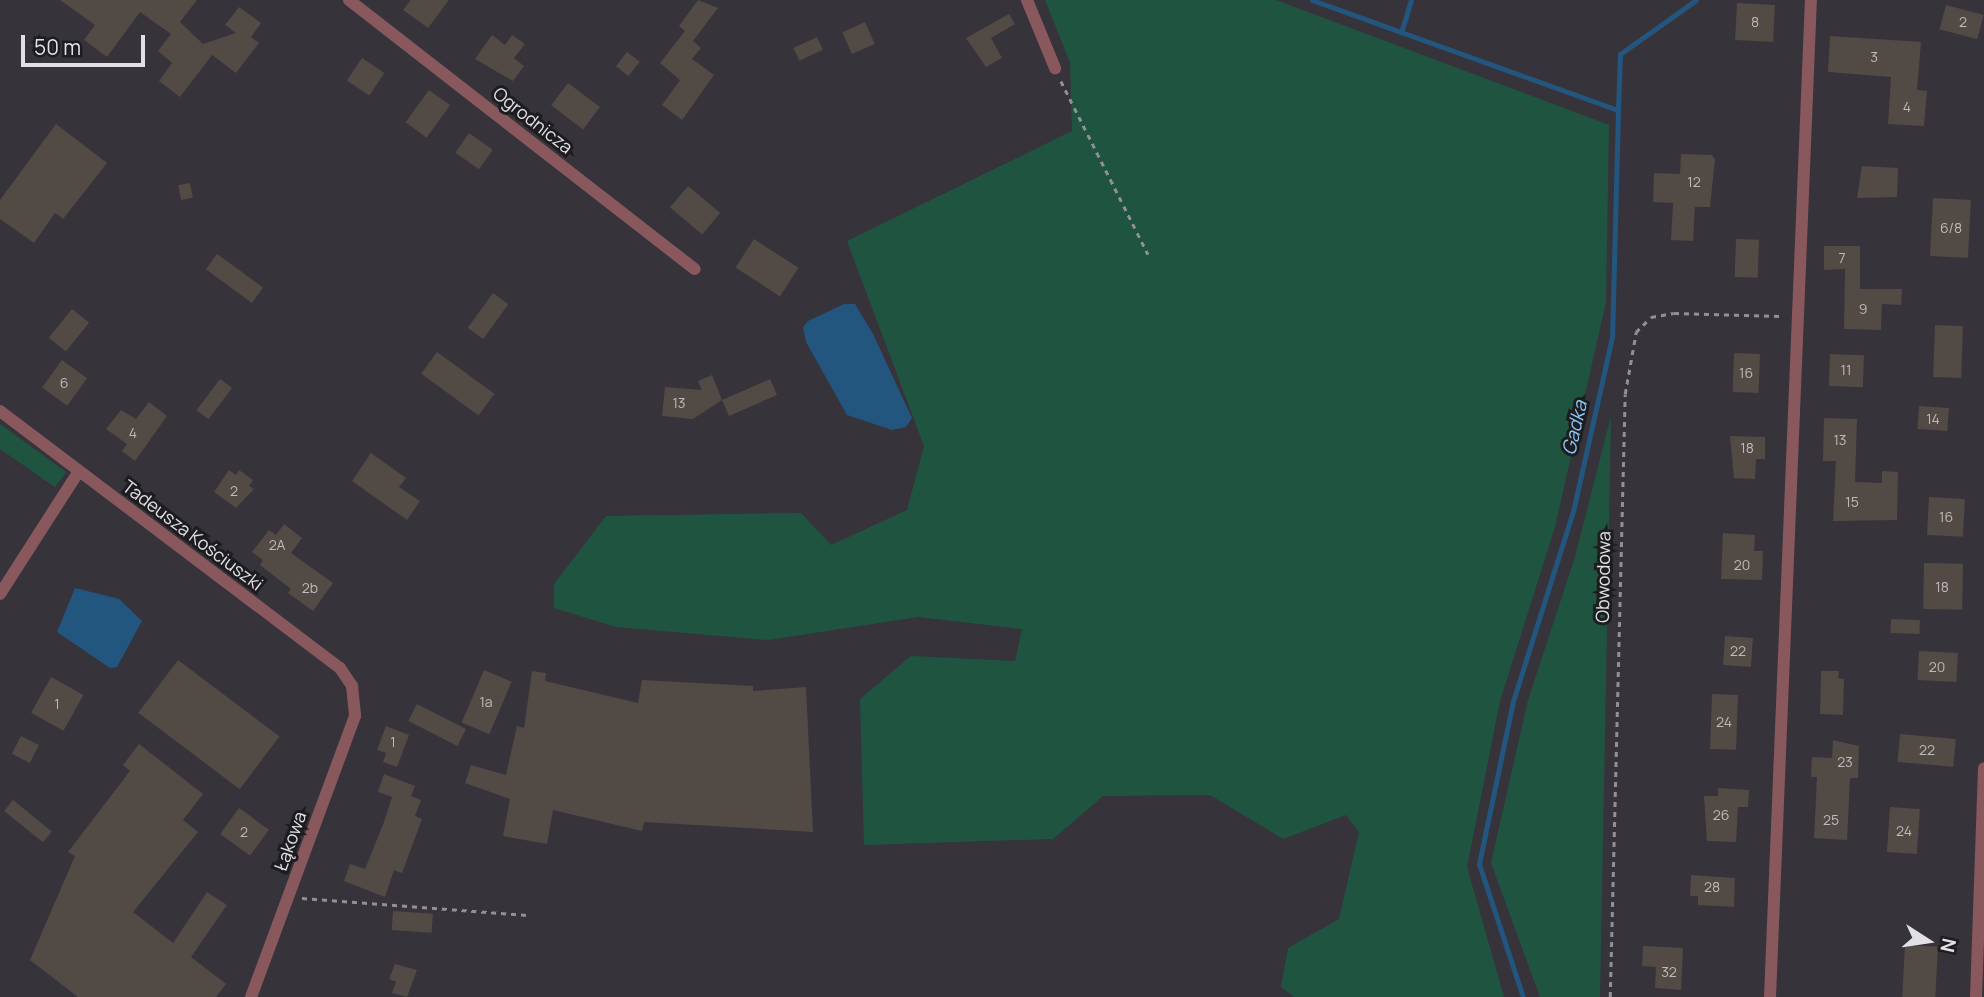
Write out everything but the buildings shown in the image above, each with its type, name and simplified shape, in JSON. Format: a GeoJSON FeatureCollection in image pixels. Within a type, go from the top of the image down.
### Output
{"type":"FeatureCollection","features":[{"type":"Feature","properties":{"kind":"street","name":"Ogrodnicza"},"geometry":{"type":"LineString","coordinates":[[349,0],[695,269]]}},
{"type":"Feature","properties":{"kind":"street"},"geometry":{"type":"LineString","coordinates":[[1027,0],[1055,68]]}},
{"type":"Feature","properties":{"kind":"street"},"geometry":{"type":"LineString","coordinates":[[1770,997],[1802,316],[1811,0]]}},
{"type":"Feature","properties":{"kind":"street","name":"Tadeusza Kościuszki"},"geometry":{"type":"LineString","coordinates":[[0,411],[340,668],[355,695]]}},
{"type":"Feature","properties":{"kind":"street"},"geometry":{"type":"LineString","coordinates":[[0,594],[79,471]]}},
{"type":"Feature","properties":{"kind":"street","name":"Łąkowa"},"geometry":{"type":"LineString","coordinates":[[251,997],[355,716],[355,695]]}},
{"type":"Feature","properties":{"kind":"street"},"geometry":{"type":"LineString","coordinates":[[1976,997],[1984,768]]}},
{"type":"Feature","properties":{"kind":"path"},"geometry":{"type":"LineString","coordinates":[[1055,68],[1148,254]]}},
{"type":"Feature","properties":{"kind":"path","name":"Obwodowa"},"geometry":{"type":"LineString","coordinates":[[1610,997],[1625,394],[1636,332],[1651,317],[1674,313],[1802,316]]}},
{"type":"Feature","properties":{"kind":"path"},"geometry":{"type":"LineString","coordinates":[[288,896],[527,915]]}},
{"type":"Feature","properties":{"kind":"green space"},"geometry":{"type":"Polygon","coordinates":[[[1045,0],[1276,0],[1609,125],[1606,302],[1555,527],[1500,701],[1467,867],[1504,997],[1294,997],[1281,987],[1288,948],[1339,919],[1359,832],[1346,815],[1283,839],[1210,795],[1103,796],[1053,839],[864,845],[860,699],[911,656],[1015,661],[1022,629],[918,617],[768,640],[616,627],[554,608],[554,584],[606,516],[801,513],[831,545],[907,510],[924,446],[847,241],[1072,131],[1070,63],[1045,0]]]}},
{"type":"Feature","properties":{"kind":"green space"},"geometry":{"type":"Polygon","coordinates":[[[1611,416],[1600,997],[1540,997],[1491,863],[1528,700],[1575,557],[1611,416]]]}},
{"type":"Feature","properties":{"kind":"green space"},"geometry":{"type":"Polygon","coordinates":[[[0,424],[66,472],[55,487],[0,449],[0,424]]]}},
{"type":"Feature","properties":{"kind":"water"},"geometry":{"type":"Polygon","coordinates":[[[844,304],[855,304],[873,334],[912,418],[906,427],[892,430],[847,415],[806,342],[803,327],[808,321],[844,304]]]}},
{"type":"Feature","properties":{"kind":"water"},"geometry":{"type":"Polygon","coordinates":[[[75,588],[119,599],[142,621],[117,667],[110,668],[57,632],[75,588]]]}},
{"type":"Feature","properties":{"kind":"waterway"},"geometry":{"type":"LineString","coordinates":[[1312,0],[1401,32]]}},
{"type":"Feature","properties":{"kind":"waterway","name":"Gadka"},"geometry":{"type":"LineString","coordinates":[[1411,0],[1401,32],[1618,110],[1612,337],[1573,511],[1513,701],[1479,864],[1523,997]]}},
{"type":"Feature","properties":{"kind":"waterway"},"geometry":{"type":"LineString","coordinates":[[1618,110],[1620,54],[1696,0]]}}]}
